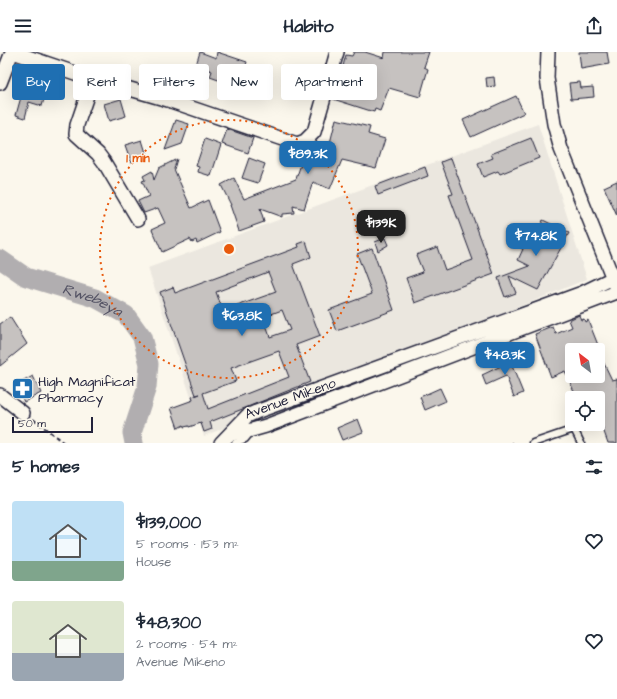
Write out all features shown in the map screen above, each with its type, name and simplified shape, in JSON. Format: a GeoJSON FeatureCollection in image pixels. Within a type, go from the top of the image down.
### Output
{"type":"FeatureCollection","features":[{"type":"Feature","properties":{"kind":"street"},"geometry":{"type":"LineString","coordinates":[[0,83],[12,52],[73,72]]}},
{"type":"Feature","properties":{"kind":"street"},"geometry":{"type":"LineString","coordinates":[[131,89],[168,100],[297,144],[305,141],[314,132],[337,52]]}},
{"type":"Feature","properties":{"kind":"street"},"geometry":{"type":"LineString","coordinates":[[548,52],[547,78],[556,130],[561,149],[616,284]]}},
{"type":"Feature","properties":{"kind":"street"},"geometry":{"type":"LineString","coordinates":[[85,100],[76,125],[76,134],[101,158],[138,219]]}},
{"type":"Feature","properties":{"kind":"street","name":"Avenue Mikeno"},"geometry":{"type":"LineString","coordinates":[[233,438],[616,284]]}},
{"type":"Feature","properties":{"kind":"street","name":"Avenue Mikeno"},"geometry":{"type":"LineString","coordinates":[[233,438],[247,416],[256,412],[582,293],[616,284]]}},
{"type":"Feature","properties":{"kind":"street"},"geometry":{"type":"LineString","coordinates":[[0,395],[23,413]]}},
{"type":"Feature","properties":{"kind":"street"},"geometry":{"type":"LineString","coordinates":[[221,443],[233,438]]}},
{"type":"Feature","properties":{"kind":"lane"},"geometry":{"type":"LineString","coordinates":[[533,443],[574,429],[581,443]]}},
{"type":"Feature","properties":{"kind":"path"},"geometry":{"type":"LineString","coordinates":[[23,413],[64,443]]}},
{"type":"Feature","properties":{"kind":"shaded area"},"geometry":{"type":"Polygon","coordinates":[[[538,124],[587,279],[204,436],[148,268],[538,124]]]}},
{"type":"Feature","properties":{"kind":"building"},"geometry":{"type":"Polygon","coordinates":[[[200,52],[216,58],[217,52],[247,62],[246,64],[217,64],[217,80],[210,77],[212,71],[209,70],[209,64],[196,64],[200,52]]]}},
{"type":"Feature","properties":{"kind":"building"},"geometry":{"type":"Polygon","coordinates":[[[354,52],[365,52],[384,58],[385,52],[429,52],[424,67],[428,69],[420,97],[389,88],[380,111],[375,109],[374,112],[336,100],[377,100],[377,64],[344,64],[346,55],[352,56],[354,52]]]}},
{"type":"Feature","properties":{"kind":"building"},"geometry":{"type":"Polygon","coordinates":[[[579,52],[607,52],[609,64],[581,69],[579,52]]]}},
{"type":"Feature","properties":{"kind":"building"},"geometry":{"type":"Polygon","coordinates":[[[494,77],[495,86],[487,87],[486,78],[494,77]]]}},
{"type":"Feature","properties":{"kind":"building"},"geometry":{"type":"Polygon","coordinates":[[[580,82],[581,88],[593,87],[594,97],[571,99],[569,83],[580,82]]]}},
{"type":"Feature","properties":{"kind":"building"},"geometry":{"type":"Polygon","coordinates":[[[516,96],[524,113],[471,137],[463,120],[516,96]]]}},
{"type":"Feature","properties":{"kind":"building"},"geometry":{"type":"Polygon","coordinates":[[[20,100],[44,100],[42,106],[29,102],[25,118],[16,115],[20,100]]]}},
{"type":"Feature","properties":{"kind":"building"},"geometry":{"type":"Polygon","coordinates":[[[121,100],[126,116],[109,121],[104,104],[121,100]]]}},
{"type":"Feature","properties":{"kind":"building"},"geometry":{"type":"Polygon","coordinates":[[[336,119],[370,127],[368,134],[385,139],[376,168],[342,160],[330,189],[313,182],[304,209],[293,206],[294,213],[282,214],[282,217],[260,209],[264,222],[239,231],[231,205],[221,185],[234,178],[244,199],[296,179],[306,149],[311,146],[328,151],[336,119]]]}},
{"type":"Feature","properties":{"kind":"building"},"geometry":{"type":"Polygon","coordinates":[[[176,120],[189,124],[182,144],[165,150],[176,120]]]}},
{"type":"Feature","properties":{"kind":"building"},"geometry":{"type":"Polygon","coordinates":[[[227,129],[253,138],[248,153],[222,144],[227,129]]]}},
{"type":"Feature","properties":{"kind":"building"},"geometry":{"type":"Polygon","coordinates":[[[531,138],[539,158],[500,174],[498,171],[483,177],[478,164],[493,158],[491,154],[531,138]]]}},
{"type":"Feature","properties":{"kind":"building"},"geometry":{"type":"Polygon","coordinates":[[[205,139],[221,145],[211,176],[198,172],[199,167],[196,166],[205,139]]]}},
{"type":"Feature","properties":{"kind":"building"},"geometry":{"type":"Polygon","coordinates":[[[142,140],[147,156],[131,162],[125,145],[142,140]]]}},
{"type":"Feature","properties":{"kind":"building"},"geometry":{"type":"Polygon","coordinates":[[[249,158],[265,164],[258,183],[242,178],[249,158]]]}},
{"type":"Feature","properties":{"kind":"building"},"geometry":{"type":"Polygon","coordinates":[[[451,158],[494,274],[415,303],[406,278],[423,272],[416,255],[437,247],[445,270],[473,260],[449,195],[453,194],[441,162],[451,158]]]}},
{"type":"Feature","properties":{"kind":"building"},"geometry":{"type":"Polygon","coordinates":[[[177,159],[174,169],[191,208],[208,200],[220,232],[197,243],[196,240],[192,242],[190,239],[162,252],[152,229],[165,223],[158,208],[144,213],[138,201],[149,196],[142,181],[145,180],[143,176],[152,171],[154,180],[159,168],[177,159]]]}},
{"type":"Feature","properties":{"kind":"building"},"geometry":{"type":"Polygon","coordinates":[[[425,167],[428,176],[378,195],[375,186],[425,167]]]}},
{"type":"Feature","properties":{"kind":"building"},"geometry":{"type":"Polygon","coordinates":[[[617,181],[617,216],[604,187],[617,181]]]}},
{"type":"Feature","properties":{"kind":"building"},"geometry":{"type":"Polygon","coordinates":[[[543,220],[569,233],[538,290],[509,276],[516,293],[505,297],[498,278],[530,266],[518,260],[523,249],[515,245],[520,235],[528,239],[533,229],[538,232],[543,220]]]}},
{"type":"Feature","properties":{"kind":"building"},"geometry":{"type":"Polygon","coordinates":[[[385,238],[388,245],[378,251],[375,242],[385,238]]]}},
{"type":"Feature","properties":{"kind":"building"},"geometry":{"type":"Polygon","coordinates":[[[306,241],[311,257],[293,264],[320,336],[296,345],[310,382],[210,422],[212,429],[204,432],[201,423],[189,427],[184,427],[184,425],[178,428],[171,408],[193,400],[192,397],[200,394],[196,395],[160,292],[173,287],[175,293],[299,247],[298,244],[306,241]],[[268,272],[216,292],[223,311],[276,292],[268,272]],[[282,310],[263,317],[270,337],[290,330],[282,310]],[[279,351],[231,368],[236,381],[203,393],[208,409],[289,377],[279,351]]]}},
{"type":"Feature","properties":{"kind":"building"},"geometry":{"type":"Polygon","coordinates":[[[372,248],[394,310],[337,331],[329,310],[372,294],[357,254],[372,248]]]}},
{"type":"Feature","properties":{"kind":"building"},"geometry":{"type":"Polygon","coordinates":[[[579,315],[581,320],[584,319],[585,322],[588,320],[597,343],[565,343],[565,371],[551,377],[535,334],[553,327],[556,334],[572,327],[569,320],[579,315]]]}},
{"type":"Feature","properties":{"kind":"building"},"geometry":{"type":"Polygon","coordinates":[[[10,317],[27,344],[0,366],[0,324],[10,317]]]}},
{"type":"Feature","properties":{"kind":"building"},"geometry":{"type":"Polygon","coordinates":[[[511,356],[515,365],[512,366],[523,393],[514,397],[506,376],[486,385],[482,375],[501,366],[499,361],[511,356]]]}},
{"type":"Feature","properties":{"kind":"building"},"geometry":{"type":"Polygon","coordinates":[[[605,366],[612,380],[617,379],[617,443],[608,443],[604,431],[605,431],[605,391],[574,391],[570,383],[605,383],[605,366]]]}},
{"type":"Feature","properties":{"kind":"building"},"geometry":{"type":"Polygon","coordinates":[[[33,376],[41,393],[24,402],[16,385],[33,376]]]}},
{"type":"Feature","properties":{"kind":"building"},"geometry":{"type":"Polygon","coordinates":[[[440,388],[446,401],[425,410],[420,397],[440,388]]]}},
{"type":"Feature","properties":{"kind":"building"},"geometry":{"type":"Polygon","coordinates":[[[358,419],[363,432],[342,440],[337,428],[358,419]]]}},
{"type":"Feature","properties":{"kind":"waterway","name":"Rwebeya"},"geometry":{"type":"LineString","coordinates":[[0,259],[26,277],[95,298],[126,315],[142,337],[149,364],[147,387],[132,433],[134,443]]}},
{"type":"Feature","properties":{"kind":"place","name":"High Magnificat Pharmacy"},"geometry":{"type":"Point","coordinates":[23,389]}}]}
